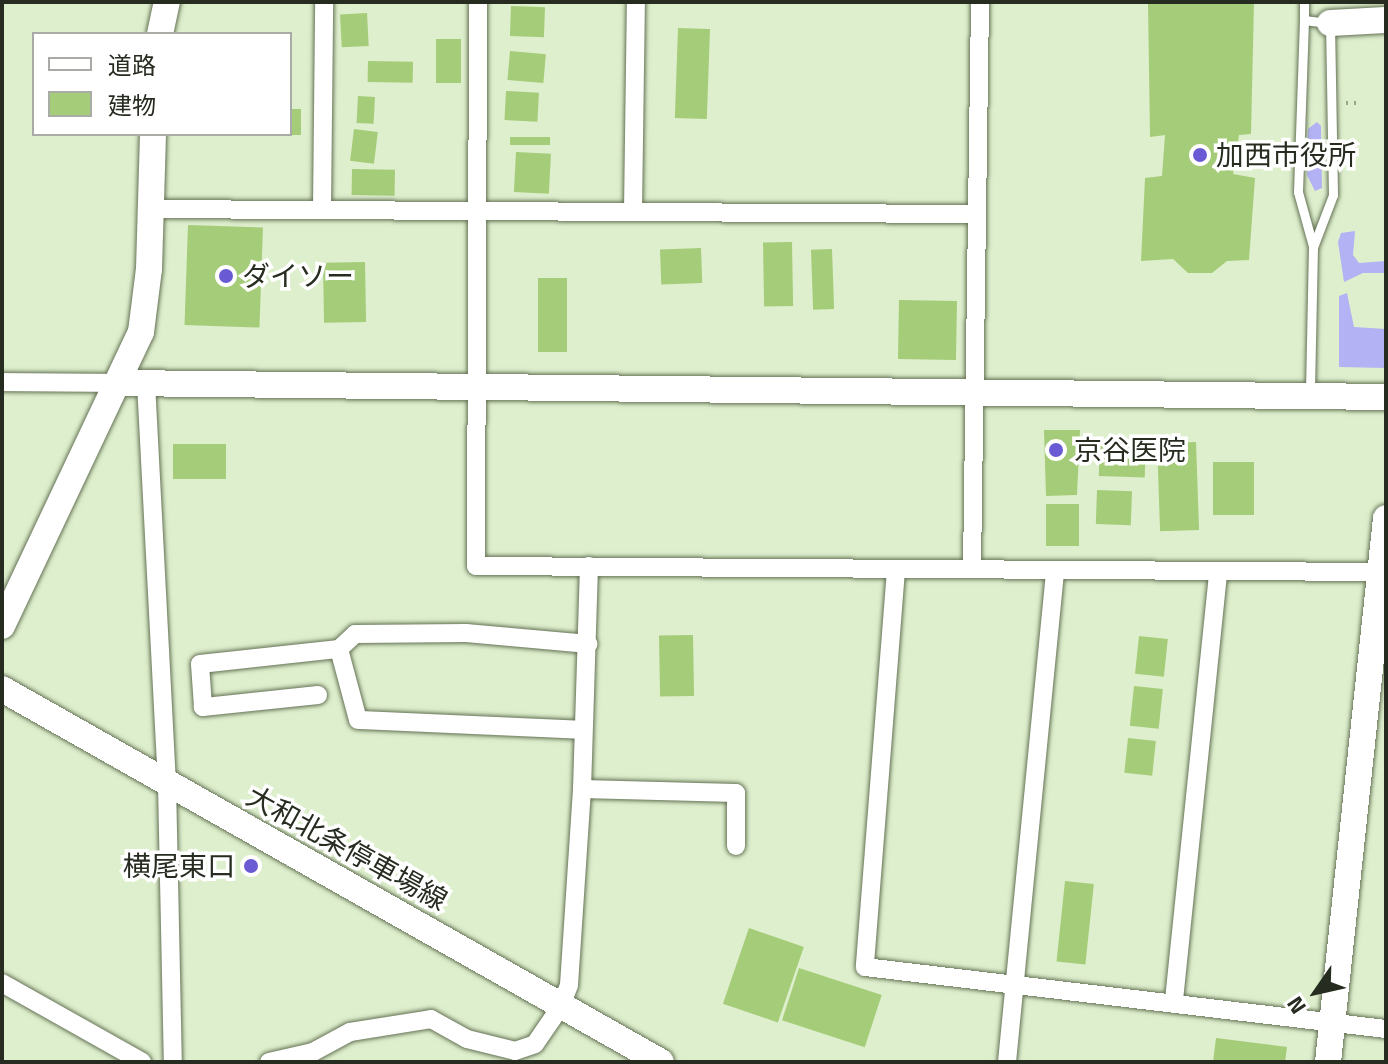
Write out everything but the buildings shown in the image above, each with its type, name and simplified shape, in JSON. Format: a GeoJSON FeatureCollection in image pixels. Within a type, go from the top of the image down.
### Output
{"type":"FeatureCollection","features":[{"type":"Feature","properties":{"kind":"street"},"geometry":{"type":"LineString","coordinates":[[160,32],[167,2]]}},
{"type":"Feature","properties":{"kind":"street"},"geometry":{"type":"LineString","coordinates":[[322,209],[324,2]]}},
{"type":"Feature","properties":{"kind":"street"},"geometry":{"type":"LineString","coordinates":[[478,2],[476,566],[1379,572]]}},
{"type":"Feature","properties":{"kind":"street"},"geometry":{"type":"LineString","coordinates":[[633,210],[636,2]]}},
{"type":"Feature","properties":{"kind":"street"},"geometry":{"type":"LineString","coordinates":[[972,568],[980,2]]}},
{"type":"Feature","properties":{"kind":"street"},"geometry":{"type":"LineString","coordinates":[[1317,22],[1386,20]]}},
{"type":"Feature","properties":{"kind":"street"},"geometry":{"type":"LineString","coordinates":[[2,626],[141,332],[149,269],[148,209],[153,136]]}},
{"type":"Feature","properties":{"kind":"street"},"geometry":{"type":"LineString","coordinates":[[148,209],[977,214]]}},
{"type":"Feature","properties":{"kind":"street"},"geometry":{"type":"LineString","coordinates":[[2,382],[1386,397]]}},
{"type":"Feature","properties":{"kind":"street"},"geometry":{"type":"LineString","coordinates":[[146,383],[167,784],[173,1062]]}},
{"type":"Feature","properties":{"kind":"street"},"geometry":{"type":"LineString","coordinates":[[1328,1062],[1378,660],[1379,572],[1386,518]]}},
{"type":"Feature","properties":{"kind":"street"},"geometry":{"type":"LineString","coordinates":[[269,1062],[313,1052],[350,1032],[431,1019],[467,1039],[515,1057],[535,1044],[561,1006],[569,985],[582,789],[589,644],[589,566]]}},
{"type":"Feature","properties":{"kind":"street"},"geometry":{"type":"LineString","coordinates":[[896,570],[865,967],[1015,981],[1332,1019],[1386,1029]]}},
{"type":"Feature","properties":{"kind":"street"},"geometry":{"type":"LineString","coordinates":[[1007,1062],[1055,572]]}},
{"type":"Feature","properties":{"kind":"street"},"geometry":{"type":"LineString","coordinates":[[1174,1000],[1218,572]]}},
{"type":"Feature","properties":{"kind":"street"},"geometry":{"type":"LineString","coordinates":[[318,695],[203,707],[200,664],[339,649],[355,634],[466,633],[589,644]]}},
{"type":"Feature","properties":{"kind":"street"},"geometry":{"type":"LineString","coordinates":[[339,649],[358,720],[583,730]]}},
{"type":"Feature","properties":{"kind":"street","name":"大和北条停車場線"},"geometry":{"type":"LineString","coordinates":[[2,689],[661,1062]]}},
{"type":"Feature","properties":{"kind":"street"},"geometry":{"type":"LineString","coordinates":[[582,789],[736,793],[736,846]]}},
{"type":"Feature","properties":{"kind":"street"},"geometry":{"type":"LineString","coordinates":[[2,983],[142,1062]]}},
{"type":"Feature","properties":{"kind":"lane"},"geometry":{"type":"LineString","coordinates":[[1304,2],[1317,22],[1333,195],[1313,247]]}},
{"type":"Feature","properties":{"kind":"lane"},"geometry":{"type":"LineString","coordinates":[[1310,396],[1313,247],[1298,192],[1317,22]]}},
{"type":"Feature","properties":{"kind":"shaded area"},"geometry":{"type":"Polygon","coordinates":[[[1317,122],[1321,126],[1322,188],[1315,191],[1307,175],[1307,149],[1308,129],[1317,122]]]}},
{"type":"Feature","properties":{"kind":"shaded area"},"geometry":{"type":"Polygon","coordinates":[[[1355,231],[1353,255],[1359,263],[1386,261],[1386,273],[1363,273],[1344,282],[1338,242],[1341,233],[1355,231]]]}},
{"type":"Feature","properties":{"kind":"shaded area"},"geometry":{"type":"Polygon","coordinates":[[[1347,293],[1354,327],[1386,329],[1386,368],[1339,367],[1339,296],[1347,293]]]}},
{"type":"Feature","properties":{"kind":"place","name":"加西市役所"},"geometry":{"type":"Point","coordinates":[1200,155]}},
{"type":"Feature","properties":{"kind":"place","name":"ダイソー"},"geometry":{"type":"Point","coordinates":[226,276]}},
{"type":"Feature","properties":{"kind":"place","name":"京谷医院"},"geometry":{"type":"Point","coordinates":[1056,450]}},
{"type":"Feature","properties":{"kind":"place","name":"横尾東口"},"geometry":{"type":"Point","coordinates":[251,866]}}]}
